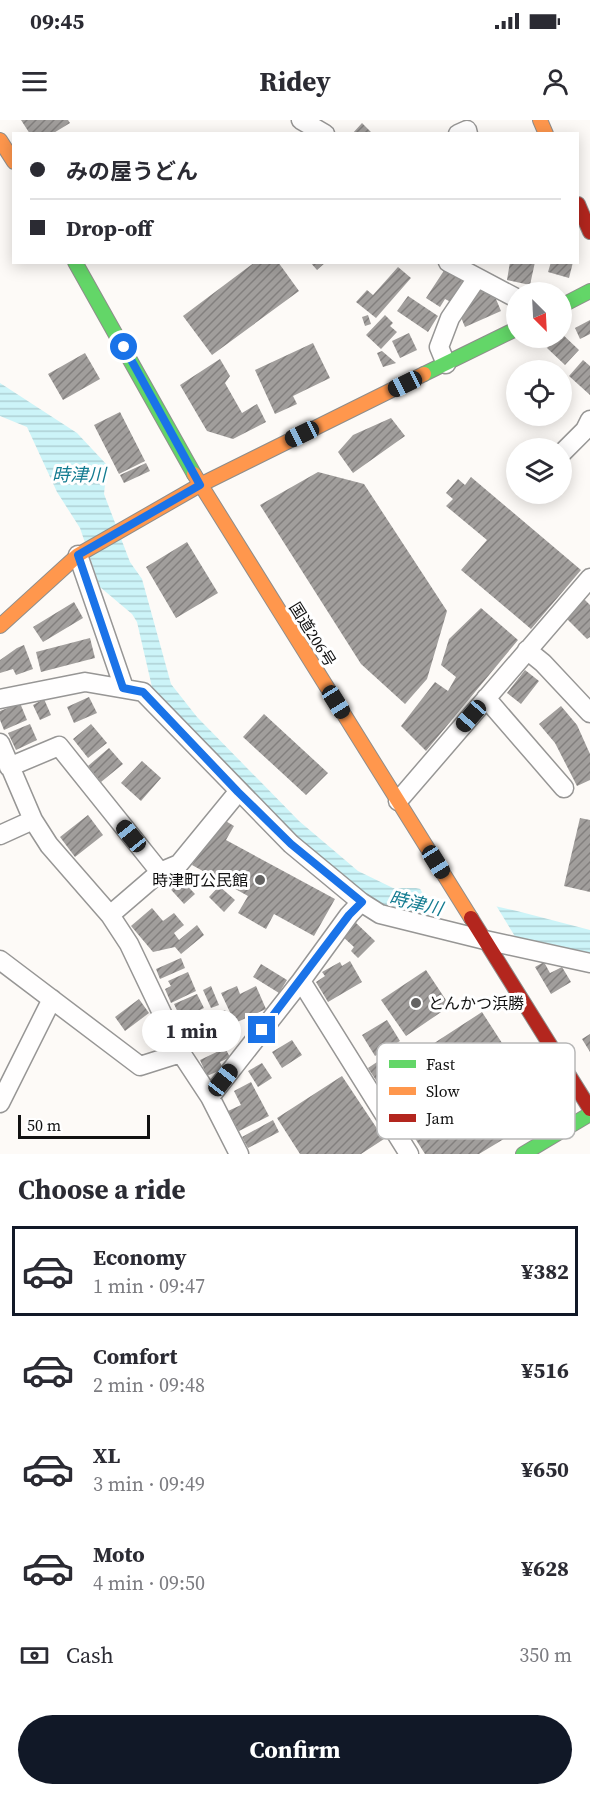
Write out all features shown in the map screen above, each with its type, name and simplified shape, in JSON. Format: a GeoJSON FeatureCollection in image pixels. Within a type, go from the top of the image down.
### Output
{"type":"FeatureCollection","features":[{"type":"Feature","properties":{"kind":"main road"},"geometry":{"type":"LineString","coordinates":[[0,140],[12,159]]}},
{"type":"Feature","properties":{"kind":"main road"},"geometry":{"type":"LineString","coordinates":[[579,207],[585,227]]}},
{"type":"Feature","properties":{"kind":"main road","name":"国道206号"},"geometry":{"type":"LineString","coordinates":[[76,264],[200,485],[548,1043]]}},
{"type":"Feature","properties":{"kind":"main road"},"geometry":{"type":"LineString","coordinates":[[572,300],[590,291]]}},
{"type":"Feature","properties":{"kind":"main road"},"geometry":{"type":"LineString","coordinates":[[0,626],[78,555],[200,485],[506,334]]}},
{"type":"Feature","properties":{"kind":"main road","name":"国道206号"},"geometry":{"type":"LineString","coordinates":[[575,1088],[590,1112]]}},
{"type":"Feature","properties":{"kind":"main road"},"geometry":{"type":"LineString","coordinates":[[575,1121],[590,1112]]}},
{"type":"Feature","properties":{"kind":"main road"},"geometry":{"type":"LineString","coordinates":[[523,1154],[547,1139]]}},
{"type":"Feature","properties":{"kind":"street"},"geometry":{"type":"LineString","coordinates":[[301,120],[322,132]]}},
{"type":"Feature","properties":{"kind":"street"},"geometry":{"type":"LineString","coordinates":[[452,264],[506,293]]}},
{"type":"Feature","properties":{"kind":"street"},"geometry":{"type":"LineString","coordinates":[[446,364],[439,347],[442,337],[450,318],[477,278]]}},
{"type":"Feature","properties":{"kind":"street"},"geometry":{"type":"LineString","coordinates":[[572,443],[585,430],[590,420]]}},
{"type":"Feature","properties":{"kind":"street"},"geometry":{"type":"LineString","coordinates":[[78,555],[123,688]]}},
{"type":"Feature","properties":{"kind":"street"},"geometry":{"type":"LineString","coordinates":[[398,801],[590,578]]}},
{"type":"Feature","properties":{"kind":"street"},"geometry":{"type":"LineString","coordinates":[[527,650],[543,663],[590,713]]}},
{"type":"Feature","properties":{"kind":"street"},"geometry":{"type":"LineString","coordinates":[[0,699],[85,682],[143,692],[291,844],[380,914],[590,963]]}},
{"type":"Feature","properties":{"kind":"street"},"geometry":{"type":"LineString","coordinates":[[486,698],[564,788]]}},
{"type":"Feature","properties":{"kind":"street"},"geometry":{"type":"LineString","coordinates":[[0,743],[33,820],[49,845],[110,915],[134,954],[181,1053],[210,1097],[239,1154]]}},
{"type":"Feature","properties":{"kind":"street"},"geometry":{"type":"LineString","coordinates":[[9,767],[60,746],[160,872]]}},
{"type":"Feature","properties":{"kind":"street"},"geometry":{"type":"LineString","coordinates":[[110,915],[160,872],[179,864],[238,792]]}},
{"type":"Feature","properties":{"kind":"street"},"geometry":{"type":"LineString","coordinates":[[0,835],[33,820]]}},
{"type":"Feature","properties":{"kind":"street"},"geometry":{"type":"LineString","coordinates":[[210,1097],[301,981],[349,915],[362,902]]}},
{"type":"Feature","properties":{"kind":"street"},"geometry":{"type":"LineString","coordinates":[[0,960],[140,1066],[181,1053]]}},
{"type":"Feature","properties":{"kind":"street"},"geometry":{"type":"LineString","coordinates":[[301,981],[377,1103]]}},
{"type":"Feature","properties":{"kind":"street"},"geometry":{"type":"LineString","coordinates":[[0,1103],[52,999]]}},
{"type":"Feature","properties":{"kind":"street"},"geometry":{"type":"LineString","coordinates":[[400,1139],[409,1154]]}},
{"type":"Feature","properties":{"kind":"water","name":"時津川"},"geometry":{"type":"Polygon","coordinates":[[[0,383],[77,433],[107,465],[104,494],[130,562],[142,579],[171,684],[197,717],[299,821],[358,871],[393,888],[416,888],[590,930],[590,956],[382,907],[333,873],[145,690],[152,687],[137,622],[132,614],[100,587],[80,528],[57,492],[27,427],[0,416],[0,383]]]}},
{"type":"Feature","properties":{"kind":"pier"},"geometry":{"type":"Polygon","coordinates":[[[418,885],[494,902],[519,943],[439,923],[418,885]]]}},
{"type":"Feature","properties":{"kind":"building"},"geometry":{"type":"Polygon","coordinates":[[[21,120],[68,120],[70,123],[55,132],[29,132],[21,120]]]}},
{"type":"Feature","properties":{"kind":"building"},"geometry":{"type":"Polygon","coordinates":[[[362,123],[371,132],[354,132],[362,123]]]}},
{"type":"Feature","properties":{"kind":"building"},"geometry":{"type":"Polygon","coordinates":[[[252,264],[279,264],[299,291],[212,355],[183,316],[252,264]]]}},
{"type":"Feature","properties":{"kind":"building"},"geometry":{"type":"Polygon","coordinates":[[[312,264],[324,264],[317,270],[312,264]]]}},
{"type":"Feature","properties":{"kind":"building"},"geometry":{"type":"Polygon","coordinates":[[[510,264],[535,264],[531,282],[507,280],[510,264]]]}},
{"type":"Feature","properties":{"kind":"building"},"geometry":{"type":"Polygon","coordinates":[[[550,264],[572,264],[569,278],[548,272],[550,264]]]}},
{"type":"Feature","properties":{"kind":"building"},"geometry":{"type":"Polygon","coordinates":[[[398,267],[411,278],[376,318],[356,302],[367,290],[373,295],[398,267]]]}},
{"type":"Feature","properties":{"kind":"building"},"geometry":{"type":"Polygon","coordinates":[[[445,269],[467,282],[455,304],[445,299],[440,307],[426,298],[445,269]]]}},
{"type":"Feature","properties":{"kind":"building"},"geometry":{"type":"Polygon","coordinates":[[[480,289],[496,299],[501,311],[465,327],[460,315],[480,289]]]}},
{"type":"Feature","properties":{"kind":"building"},"geometry":{"type":"Polygon","coordinates":[[[408,296],[438,316],[428,332],[397,311],[408,296]]]}},
{"type":"Feature","properties":{"kind":"building"},"geometry":{"type":"Polygon","coordinates":[[[368,315],[371,324],[365,326],[362,317],[368,315]]]}},
{"type":"Feature","properties":{"kind":"building"},"geometry":{"type":"Polygon","coordinates":[[[385,315],[393,323],[390,326],[397,332],[381,349],[366,335],[385,315]]]}},
{"type":"Feature","properties":{"kind":"building"},"geometry":{"type":"Polygon","coordinates":[[[590,320],[590,334],[580,339],[575,328],[590,320]]]}},
{"type":"Feature","properties":{"kind":"building"},"geometry":{"type":"Polygon","coordinates":[[[409,333],[417,350],[400,358],[392,341],[409,333]]]}},
{"type":"Feature","properties":{"kind":"building"},"geometry":{"type":"Polygon","coordinates":[[[313,343],[330,378],[293,396],[297,404],[275,414],[255,370],[313,343]]]}},
{"type":"Feature","properties":{"kind":"building"},"geometry":{"type":"Polygon","coordinates":[[[572,343],[579,350],[570,360],[560,360],[547,348],[572,348],[572,343]]]}},
{"type":"Feature","properties":{"kind":"building"},"geometry":{"type":"Polygon","coordinates":[[[382,351],[396,363],[383,367],[377,353],[382,351]]]}},
{"type":"Feature","properties":{"kind":"building"},"geometry":{"type":"Polygon","coordinates":[[[85,353],[100,379],[63,400],[48,374],[85,353]]]}},
{"type":"Feature","properties":{"kind":"building"},"geometry":{"type":"Polygon","coordinates":[[[220,359],[230,376],[225,383],[242,413],[257,404],[266,422],[233,439],[207,431],[180,385],[220,359]]]}},
{"type":"Feature","properties":{"kind":"building"},"geometry":{"type":"Polygon","coordinates":[[[583,360],[590,366],[590,395],[572,379],[572,373],[583,360]]]}},
{"type":"Feature","properties":{"kind":"building"},"geometry":{"type":"Polygon","coordinates":[[[120,412],[145,461],[119,474],[94,425],[120,412]]]}},
{"type":"Feature","properties":{"kind":"building"},"geometry":{"type":"Polygon","coordinates":[[[391,418],[405,436],[353,473],[338,452],[353,435],[391,418]]]}},
{"type":"Feature","properties":{"kind":"building"},"geometry":{"type":"Polygon","coordinates":[[[146,463],[150,471],[124,483],[120,475],[146,463]]]}},
{"type":"Feature","properties":{"kind":"building"},"geometry":{"type":"Polygon","coordinates":[[[318,472],[364,484],[447,611],[427,679],[405,704],[361,664],[260,505],[318,472]]]}},
{"type":"Feature","properties":{"kind":"building"},"geometry":{"type":"Polygon","coordinates":[[[471,477],[581,570],[531,629],[461,570],[487,540],[446,506],[453,499],[446,493],[458,479],[465,485],[471,477]]]}},
{"type":"Feature","properties":{"kind":"building"},"geometry":{"type":"Polygon","coordinates":[[[187,542],[218,593],[176,618],[146,567],[187,542]]]}},
{"type":"Feature","properties":{"kind":"building"},"geometry":{"type":"Polygon","coordinates":[[[583,598],[590,605],[590,637],[587,639],[564,616],[583,598]]]}},
{"type":"Feature","properties":{"kind":"building"},"geometry":{"type":"Polygon","coordinates":[[[74,602],[83,618],[43,642],[33,627],[74,602]]]}},
{"type":"Feature","properties":{"kind":"building"},"geometry":{"type":"Polygon","coordinates":[[[481,608],[518,640],[426,751],[401,726],[435,682],[448,691],[456,677],[441,665],[449,639],[481,608]]]}},
{"type":"Feature","properties":{"kind":"building"},"geometry":{"type":"Polygon","coordinates":[[[90,638],[95,658],[41,672],[36,652],[90,638]]]}},
{"type":"Feature","properties":{"kind":"building"},"geometry":{"type":"Polygon","coordinates":[[[24,645],[33,669],[16,675],[13,669],[0,673],[0,660],[24,645]]]}},
{"type":"Feature","properties":{"kind":"building"},"geometry":{"type":"Polygon","coordinates":[[[525,670],[539,681],[521,704],[507,693],[525,670]]]}},
{"type":"Feature","properties":{"kind":"building"},"geometry":{"type":"Polygon","coordinates":[[[89,697],[97,713],[74,723],[67,707],[89,697]]]}},
{"type":"Feature","properties":{"kind":"building"},"geometry":{"type":"Polygon","coordinates":[[[44,699],[51,715],[40,720],[33,705],[44,699]]]}},
{"type":"Feature","properties":{"kind":"building"},"geometry":{"type":"Polygon","coordinates":[[[20,703],[27,720],[4,730],[0,720],[0,711],[20,703]]]}},
{"type":"Feature","properties":{"kind":"building"},"geometry":{"type":"Polygon","coordinates":[[[561,706],[577,725],[590,754],[590,780],[577,786],[555,743],[539,724],[561,706]]]}},
{"type":"Feature","properties":{"kind":"building"},"geometry":{"type":"Polygon","coordinates":[[[264,714],[328,773],[306,795],[243,737],[264,714]]]}},
{"type":"Feature","properties":{"kind":"building"},"geometry":{"type":"Polygon","coordinates":[[[30,724],[37,740],[16,750],[8,733],[30,724]]]}},
{"type":"Feature","properties":{"kind":"building"},"geometry":{"type":"Polygon","coordinates":[[[91,724],[107,743],[88,758],[73,739],[91,724]]]}},
{"type":"Feature","properties":{"kind":"building"},"geometry":{"type":"Polygon","coordinates":[[[109,748],[123,764],[101,782],[88,766],[109,748]]]}},
{"type":"Feature","properties":{"kind":"building"},"geometry":{"type":"Polygon","coordinates":[[[142,761],[161,778],[141,801],[121,783],[142,761]]]}},
{"type":"Feature","properties":{"kind":"building"},"geometry":{"type":"Polygon","coordinates":[[[88,815],[103,835],[75,857],[60,837],[88,815]]]}},
{"type":"Feature","properties":{"kind":"building","name":"時津町公民館"},"geometry":{"type":"Polygon","coordinates":[[[219,817],[234,826],[226,840],[335,899],[314,936],[274,914],[266,929],[238,913],[248,896],[192,865],[219,817]]]}},
{"type":"Feature","properties":{"kind":"building"},"geometry":{"type":"Polygon","coordinates":[[[580,818],[590,820],[590,892],[564,886],[580,818]]]}},
{"type":"Feature","properties":{"kind":"building"},"geometry":{"type":"Polygon","coordinates":[[[175,873],[195,894],[184,904],[165,883],[175,873]]]}},
{"type":"Feature","properties":{"kind":"building"},"geometry":{"type":"Polygon","coordinates":[[[219,886],[235,900],[224,912],[209,897],[219,886]]]}},
{"type":"Feature","properties":{"kind":"building"},"geometry":{"type":"Polygon","coordinates":[[[152,908],[163,921],[174,913],[184,925],[174,933],[179,940],[197,925],[204,935],[181,954],[175,947],[153,952],[131,926],[152,908]]]}},
{"type":"Feature","properties":{"kind":"building"},"geometry":{"type":"Polygon","coordinates":[[[355,922],[375,941],[358,958],[351,951],[354,947],[342,936],[355,922]]]}},
{"type":"Feature","properties":{"kind":"building"},"geometry":{"type":"Polygon","coordinates":[[[181,958],[185,968],[160,979],[156,969],[181,958]]]}},
{"type":"Feature","properties":{"kind":"building"},"geometry":{"type":"Polygon","coordinates":[[[350,961],[362,982],[328,1002],[316,982],[325,976],[322,972],[340,962],[342,966],[350,961]]]}},
{"type":"Feature","properties":{"kind":"building"},"geometry":{"type":"Polygon","coordinates":[[[544,962],[550,973],[562,967],[571,982],[551,994],[535,967],[544,962]]]}},
{"type":"Feature","properties":{"kind":"building"},"geometry":{"type":"Polygon","coordinates":[[[261,964],[287,980],[279,993],[253,977],[261,964]]]}},
{"type":"Feature","properties":{"kind":"building","name":"とんかつ浜勝"},"geometry":{"type":"Polygon","coordinates":[[[426,970],[450,1006],[406,1036],[381,1000],[426,970]]]}},
{"type":"Feature","properties":{"kind":"building"},"geometry":{"type":"Polygon","coordinates":[[[188,972],[196,991],[171,1003],[165,989],[171,986],[168,981],[188,972]]]}},
{"type":"Feature","properties":{"kind":"building"},"geometry":{"type":"Polygon","coordinates":[[[211,986],[219,1005],[211,1008],[203,990],[211,986]]]}},
{"type":"Feature","properties":{"kind":"building"},"geometry":{"type":"Polygon","coordinates":[[[237,986],[240,994],[256,986],[266,1009],[235,1023],[221,993],[237,986]]]}},
{"type":"Feature","properties":{"kind":"building"},"geometry":{"type":"Polygon","coordinates":[[[197,994],[204,1008],[181,1019],[174,1004],[197,994]]]}},
{"type":"Feature","properties":{"kind":"building"},"geometry":{"type":"Polygon","coordinates":[[[139,999],[149,1013],[125,1031],[115,1017],[139,999]]]}},
{"type":"Feature","properties":{"kind":"building"},"geometry":{"type":"Polygon","coordinates":[[[225,1010],[232,1025],[223,1029],[217,1013],[225,1010]]]}},
{"type":"Feature","properties":{"kind":"building"},"geometry":{"type":"Polygon","coordinates":[[[482,1012],[502,1043],[434,1043],[482,1012]]]}},
{"type":"Feature","properties":{"kind":"building"},"geometry":{"type":"Polygon","coordinates":[[[199,1015],[200,1018],[207,1015],[212,1026],[190,1036],[185,1025],[199,1015]]]}},
{"type":"Feature","properties":{"kind":"building"},"geometry":{"type":"Polygon","coordinates":[[[387,1020],[400,1041],[377,1043],[375,1056],[362,1035],[387,1020]]]}},
{"type":"Feature","properties":{"kind":"building"},"geometry":{"type":"Polygon","coordinates":[[[590,1034],[590,1052],[582,1039],[590,1034]]]}},
{"type":"Feature","properties":{"kind":"building"},"geometry":{"type":"Polygon","coordinates":[[[292,1040],[302,1055],[282,1068],[272,1052],[292,1040]]]}},
{"type":"Feature","properties":{"kind":"building"},"geometry":{"type":"Polygon","coordinates":[[[225,1048],[230,1057],[220,1062],[223,1069],[207,1076],[200,1060],[225,1048]]]}},
{"type":"Feature","properties":{"kind":"building"},"geometry":{"type":"Polygon","coordinates":[[[377,1062],[377,1082],[368,1068],[377,1062]]]}},
{"type":"Feature","properties":{"kind":"building"},"geometry":{"type":"Polygon","coordinates":[[[262,1063],[272,1078],[258,1087],[248,1071],[262,1063]]]}},
{"type":"Feature","properties":{"kind":"building"},"geometry":{"type":"Polygon","coordinates":[[[342,1076],[377,1128],[377,1139],[384,1139],[361,1154],[300,1154],[277,1118],[342,1076]]]}},
{"type":"Feature","properties":{"kind":"building"},"geometry":{"type":"Polygon","coordinates":[[[251,1082],[269,1116],[239,1131],[228,1111],[241,1105],[234,1091],[251,1082]]]}},
{"type":"Feature","properties":{"kind":"building"},"geometry":{"type":"Polygon","coordinates":[[[273,1120],[279,1132],[248,1148],[242,1137],[273,1120]]]}},
{"type":"Feature","properties":{"kind":"building"},"geometry":{"type":"Polygon","coordinates":[[[415,1139],[504,1139],[479,1154],[425,1154],[415,1139]]]}},
{"type":"Feature","properties":{"kind":"traffic: fast"},"geometry":{"type":"LineString","coordinates":[[76,264],[194,474]]}},
{"type":"Feature","properties":{"kind":"traffic: fast"},"geometry":{"type":"LineString","coordinates":[[572,300],[590,291]]}},
{"type":"Feature","properties":{"kind":"traffic: fast"},"geometry":{"type":"LineString","coordinates":[[424,374],[506,334]]}},
{"type":"Feature","properties":{"kind":"traffic: fast"},"geometry":{"type":"LineString","coordinates":[[575,1123],[590,1114]]}},
{"type":"Feature","properties":{"kind":"traffic: fast"},"geometry":{"type":"LineString","coordinates":[[523,1154],[548,1139]]}},
{"type":"Feature","properties":{"kind":"traffic: slow"},"geometry":{"type":"LineString","coordinates":[[540,120],[545,132]]}},
{"type":"Feature","properties":{"kind":"traffic: slow"},"geometry":{"type":"LineString","coordinates":[[0,140],[12,159]]}},
{"type":"Feature","properties":{"kind":"traffic: slow"},"geometry":{"type":"LineString","coordinates":[[0,626],[78,555],[200,485],[424,374]]}},
{"type":"Feature","properties":{"kind":"traffic: slow"},"geometry":{"type":"LineString","coordinates":[[194,474],[471,918]]}},
{"type":"Feature","properties":{"kind":"traffic: jam"},"geometry":{"type":"LineString","coordinates":[[579,206],[590,232]]}},
{"type":"Feature","properties":{"kind":"traffic: jam"},"geometry":{"type":"LineString","coordinates":[[471,918],[549,1043]]}},
{"type":"Feature","properties":{"kind":"traffic: jam"},"geometry":{"type":"LineString","coordinates":[[575,1085],[590,1109]]}},
{"type":"Feature","properties":{"kind":"place","name":"時津町公民館"},"geometry":{"type":"Point","coordinates":[260,880]}},
{"type":"Feature","properties":{"kind":"place","name":"とんかつ浜勝"},"geometry":{"type":"Point","coordinates":[416,1003]}},
{"type":"Feature","properties":{"kind":"route"},"geometry":{"type":"LineString","coordinates":[[124,347],[200,485],[78,555],[123,688],[143,692],[291,844],[362,902],[349,915],[262,1030]]}}]}
